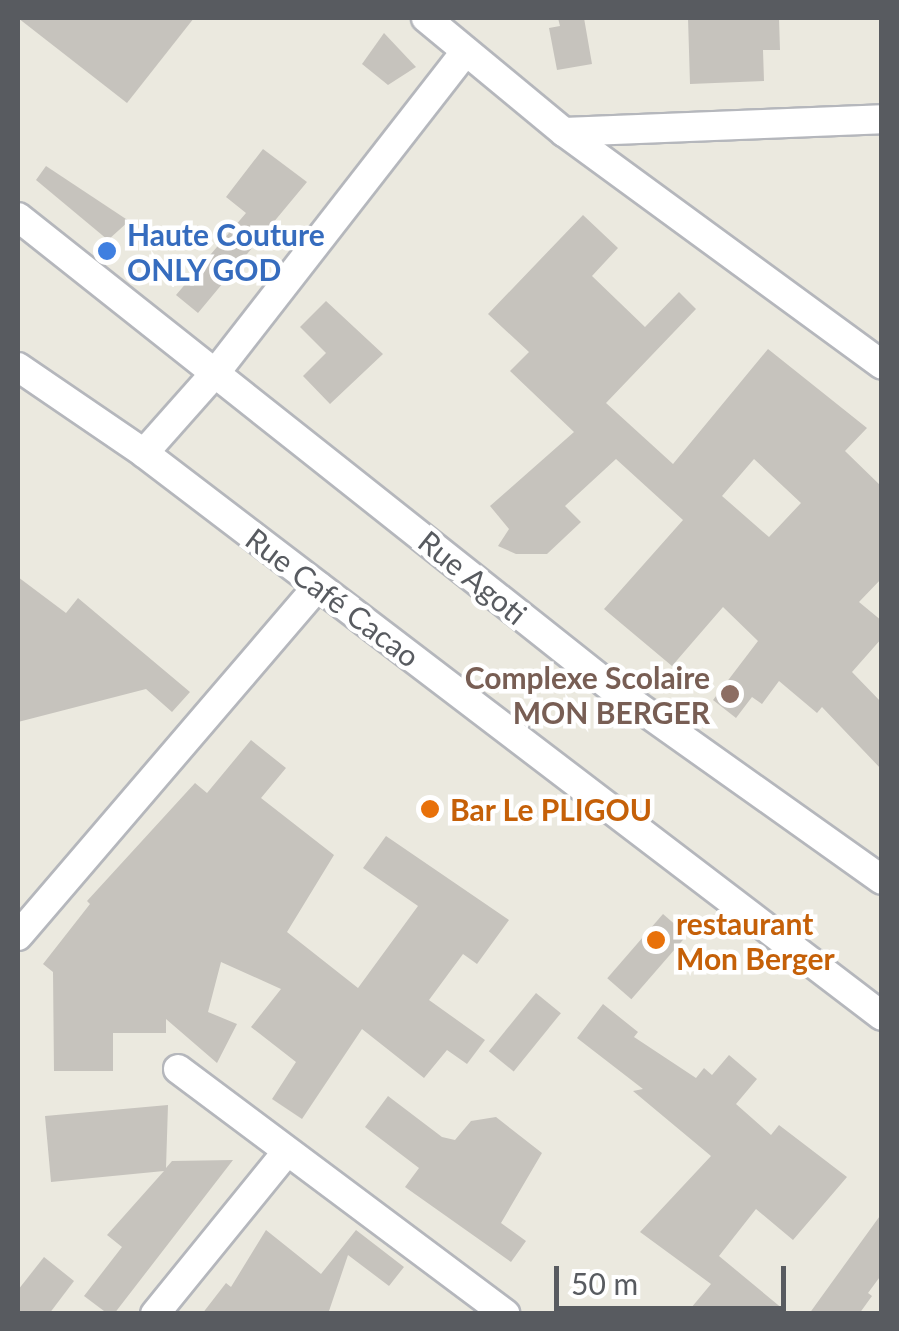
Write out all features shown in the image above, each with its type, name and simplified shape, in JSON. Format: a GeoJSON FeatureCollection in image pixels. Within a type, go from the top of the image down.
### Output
{"type":"FeatureCollection","features":[{"type":"Feature","properties":{"kind":"street"},"geometry":{"type":"LineString","coordinates":[[426,18],[564,132],[882,365]]}},
{"type":"Feature","properties":{"kind":"street"},"geometry":{"type":"LineString","coordinates":[[144,453],[216,372],[465,52]]}},
{"type":"Feature","properties":{"kind":"street"},"geometry":{"type":"LineString","coordinates":[[564,132],[882,119]]}},
{"type":"Feature","properties":{"kind":"street","name":"Rue Agoti"},"geometry":{"type":"LineString","coordinates":[[18,217],[612,688],[882,880]]}},
{"type":"Feature","properties":{"kind":"street","name":"Rue Café Cacao"},"geometry":{"type":"LineString","coordinates":[[18,366],[144,453],[882,1016]]}},
{"type":"Feature","properties":{"kind":"street"},"geometry":{"type":"LineString","coordinates":[[18,936],[318,586]]}},
{"type":"Feature","properties":{"kind":"street"},"geometry":{"type":"LineString","coordinates":[[178,1069],[284,1155],[506,1314]]}},
{"type":"Feature","properties":{"kind":"street"},"geometry":{"type":"LineString","coordinates":[[155,1314],[284,1155]]}},
{"type":"Feature","properties":{"kind":"building"},"geometry":{"type":"Polygon","coordinates":[[[18,18],[194,18],[127,103],[18,18]]]}},
{"type":"Feature","properties":{"kind":"building"},"geometry":{"type":"Polygon","coordinates":[[[558,18],[584,18],[592,64],[557,70],[549,28],[560,26],[558,18]]]}},
{"type":"Feature","properties":{"kind":"building"},"geometry":{"type":"Polygon","coordinates":[[[688,18],[779,18],[780,50],[763,50],[764,81],[690,84],[688,18]]]}},
{"type":"Feature","properties":{"kind":"building"},"geometry":{"type":"Polygon","coordinates":[[[384,33],[416,67],[388,85],[362,64],[384,33]]]}},
{"type":"Feature","properties":{"kind":"building"},"geometry":{"type":"Polygon","coordinates":[[[263,149],[307,182],[198,313],[176,295],[246,213],[226,197],[263,149]]]}},
{"type":"Feature","properties":{"kind":"building"},"geometry":{"type":"Polygon","coordinates":[[[46,166],[129,221],[108,240],[36,180],[46,166]]]}},
{"type":"Feature","properties":{"kind":"building"},"geometry":{"type":"Polygon","coordinates":[[[583,215],[618,248],[592,276],[645,327],[679,292],[696,309],[606,403],[673,464],[768,349],[867,428],[845,451],[882,487],[882,578],[859,602],[882,621],[882,638],[852,672],[882,703],[882,770],[822,707],[817,713],[779,681],[762,704],[752,697],[736,718],[713,700],[758,641],[723,607],[672,666],[604,609],[683,520],[616,459],[565,506],[581,522],[547,554],[516,554],[498,546],[509,529],[490,506],[574,432],[510,371],[529,352],[488,314],[583,215]],[[754,459],[722,496],[769,537],[801,503],[754,459]]]}},
{"type":"Feature","properties":{"kind":"building"},"geometry":{"type":"Polygon","coordinates":[[[326,301],[383,354],[330,404],[303,376],[326,353],[300,327],[326,301]]]}},
{"type":"Feature","properties":{"kind":"building"},"geometry":{"type":"Polygon","coordinates":[[[18,577],[66,613],[78,598],[190,692],[172,712],[146,689],[18,722],[18,577]]]}},
{"type":"Feature","properties":{"kind":"building"},"geometry":{"type":"Polygon","coordinates":[[[251,740],[286,768],[261,798],[334,855],[287,932],[358,988],[418,906],[363,868],[386,836],[509,920],[477,964],[463,954],[429,1000],[485,1040],[467,1064],[447,1050],[424,1078],[362,1029],[302,1119],[272,1099],[296,1062],[251,1027],[281,989],[221,962],[208,1012],[237,1024],[217,1063],[166,1019],[166,1033],[113,1033],[113,1071],[54,1071],[53,972],[43,964],[90,904],[87,901],[195,783],[207,793],[251,740]]]}},
{"type":"Feature","properties":{"kind":"building"},"geometry":{"type":"Polygon","coordinates":[[[663,914],[687,935],[631,999],[607,978],[663,914]]]}},
{"type":"Feature","properties":{"kind":"building"},"geometry":{"type":"Polygon","coordinates":[[[536,993],[561,1013],[514,1071],[489,1051],[536,993]]]}},
{"type":"Feature","properties":{"kind":"building"},"geometry":{"type":"Polygon","coordinates":[[[603,1004],[638,1032],[634,1037],[696,1078],[704,1068],[712,1075],[729,1055],[757,1079],[736,1104],[771,1135],[779,1125],[847,1177],[793,1240],[756,1209],[719,1256],[789,1314],[686,1314],[711,1284],[640,1232],[711,1156],[633,1091],[643,1089],[577,1038],[603,1004]]]}},
{"type":"Feature","properties":{"kind":"building"},"geometry":{"type":"Polygon","coordinates":[[[388,1096],[442,1137],[455,1140],[471,1121],[496,1117],[542,1153],[501,1223],[526,1241],[511,1262],[405,1187],[419,1168],[365,1127],[388,1096]]]}},
{"type":"Feature","properties":{"kind":"building"},"geometry":{"type":"Polygon","coordinates":[[[168,1105],[166,1168],[172,1161],[233,1160],[114,1314],[108,1314],[84,1296],[122,1247],[107,1235],[164,1171],[51,1182],[45,1116],[168,1105]]]}},
{"type":"Feature","properties":{"kind":"building"},"geometry":{"type":"Polygon","coordinates":[[[882,1213],[882,1274],[859,1314],[809,1314],[882,1213]]]}},
{"type":"Feature","properties":{"kind":"building"},"geometry":{"type":"Polygon","coordinates":[[[266,1230],[321,1274],[356,1230],[404,1267],[389,1286],[348,1255],[328,1314],[202,1314],[226,1283],[231,1287],[266,1230]]]}},
{"type":"Feature","properties":{"kind":"building"},"geometry":{"type":"Polygon","coordinates":[[[44,1257],[74,1281],[49,1314],[18,1314],[18,1290],[44,1257]]]}},
{"type":"Feature","properties":{"kind":"place","name":"Haute Couture ONLY GOD"},"geometry":{"type":"Point","coordinates":[107,251]}},
{"type":"Feature","properties":{"kind":"place","name":"Complexe Scolaire MON BERGER"},"geometry":{"type":"Point","coordinates":[730,694]}},
{"type":"Feature","properties":{"kind":"place","name":"Bar Le PLIGOU"},"geometry":{"type":"Point","coordinates":[430,809]}},
{"type":"Feature","properties":{"kind":"place","name":"restaurant Mon Berger"},"geometry":{"type":"Point","coordinates":[656,940]}}]}
